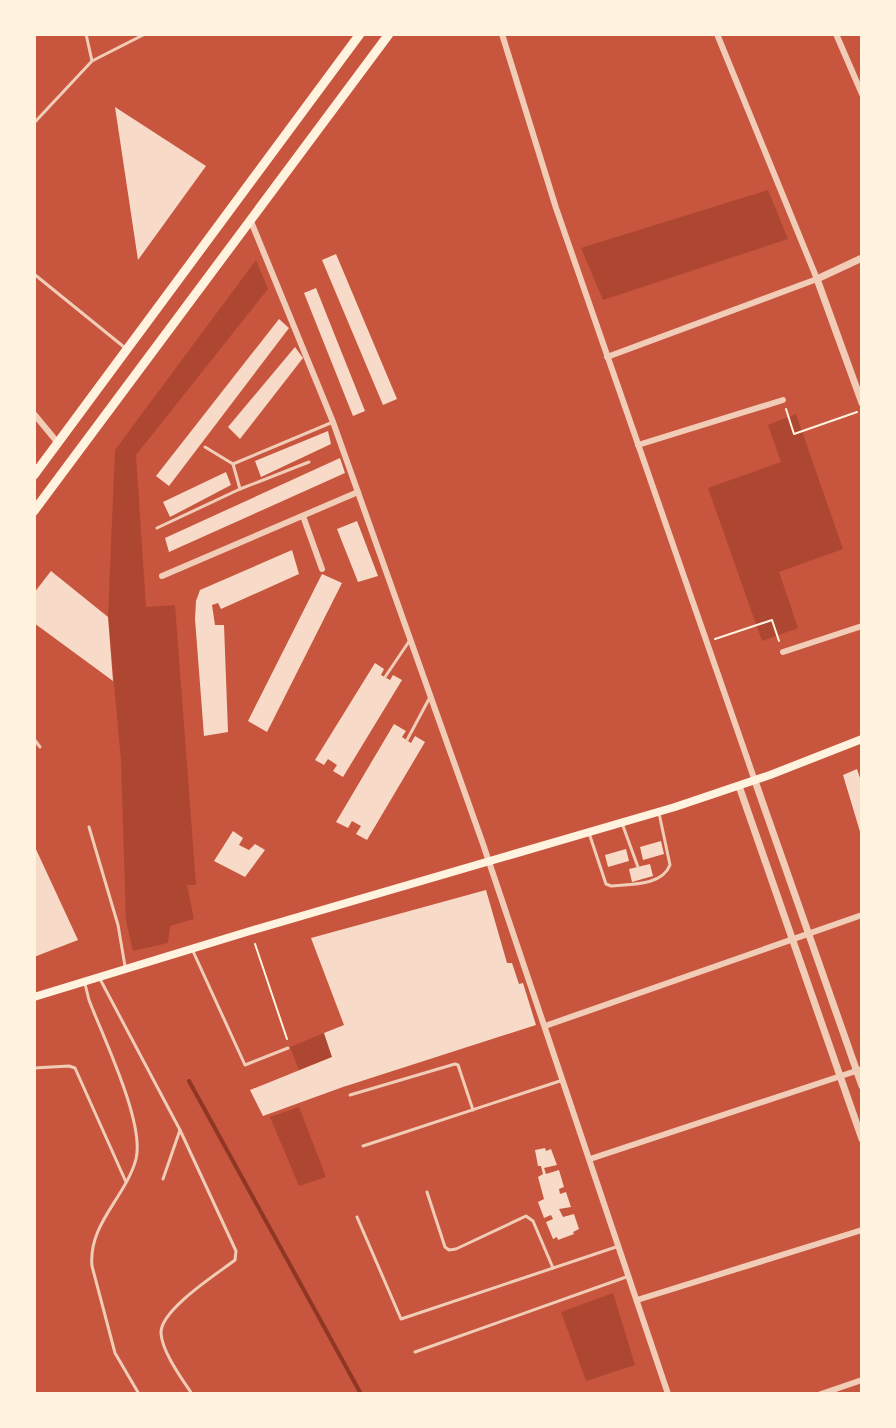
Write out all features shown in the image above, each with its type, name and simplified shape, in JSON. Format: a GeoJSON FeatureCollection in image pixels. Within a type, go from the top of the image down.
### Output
{"type":"FeatureCollection","features":[{"type":"Feature","properties":{"kind":"main road"},"geometry":{"type":"LineString","coordinates":[[34,475],[360,34]]}},
{"type":"Feature","properties":{"kind":"main road"},"geometry":{"type":"LineString","coordinates":[[34,511],[389,34]]}},
{"type":"Feature","properties":{"kind":"main road"},"geometry":{"type":"LineString","coordinates":[[34,997],[659,812],[755,781],[862,739]]}},
{"type":"Feature","properties":{"kind":"street"},"geometry":{"type":"LineString","coordinates":[[502,34],[556,208],[808,934],[859,1070],[862,1086]]}},
{"type":"Feature","properties":{"kind":"street"},"geometry":{"type":"LineString","coordinates":[[717,34],[817,279],[862,403]]}},
{"type":"Feature","properties":{"kind":"street"},"geometry":{"type":"LineString","coordinates":[[836,34],[862,94]]}},
{"type":"Feature","properties":{"kind":"street"},"geometry":{"type":"LineString","coordinates":[[250,219],[333,422],[490,861],[668,1394]]}},
{"type":"Feature","properties":{"kind":"street"},"geometry":{"type":"LineString","coordinates":[[607,357],[817,279],[862,258]]}},
{"type":"Feature","properties":{"kind":"street"},"geometry":{"type":"LineString","coordinates":[[638,445],[783,400]]}},
{"type":"Feature","properties":{"kind":"street"},"geometry":{"type":"LineString","coordinates":[[34,414],[58,443]]}},
{"type":"Feature","properties":{"kind":"street"},"geometry":{"type":"LineString","coordinates":[[162,576],[358,492]]}},
{"type":"Feature","properties":{"kind":"street"},"geometry":{"type":"LineString","coordinates":[[303,516],[322,569]]}},
{"type":"Feature","properties":{"kind":"street"},"geometry":{"type":"LineString","coordinates":[[783,652],[862,626]]}},
{"type":"Feature","properties":{"kind":"street"},"geometry":{"type":"LineString","coordinates":[[739,786],[862,1139]]}},
{"type":"Feature","properties":{"kind":"street"},"geometry":{"type":"LineString","coordinates":[[545,1026],[862,915]]}},
{"type":"Feature","properties":{"kind":"street"},"geometry":{"type":"LineString","coordinates":[[590,1159],[859,1070]]}},
{"type":"Feature","properties":{"kind":"street"},"geometry":{"type":"LineString","coordinates":[[637,1300],[862,1230]]}},
{"type":"Feature","properties":{"kind":"street"},"geometry":{"type":"LineString","coordinates":[[821,1394],[862,1380]]}},
{"type":"Feature","properties":{"kind":"lane"},"geometry":{"type":"LineString","coordinates":[[86,34],[92,61]]}},
{"type":"Feature","properties":{"kind":"lane"},"geometry":{"type":"LineString","coordinates":[[34,123],[92,61],[145,34]]}},
{"type":"Feature","properties":{"kind":"lane"},"geometry":{"type":"LineString","coordinates":[[34,274],[127,349]]}},
{"type":"Feature","properties":{"kind":"lane"},"geometry":{"type":"LineString","coordinates":[[233,464],[333,422]]}},
{"type":"Feature","properties":{"kind":"lane"},"geometry":{"type":"LineString","coordinates":[[205,447],[233,464],[240,489]]}},
{"type":"Feature","properties":{"kind":"lane"},"geometry":{"type":"LineString","coordinates":[[157,528],[240,489],[309,462]]}},
{"type":"Feature","properties":{"kind":"lane"},"geometry":{"type":"LineString","coordinates":[[385,677],[410,640]]}},
{"type":"Feature","properties":{"kind":"lane"},"geometry":{"type":"LineString","coordinates":[[407,740],[430,697]]}},
{"type":"Feature","properties":{"kind":"lane"},"geometry":{"type":"LineString","coordinates":[[34,739],[40,747]]}},
{"type":"Feature","properties":{"kind":"lane"},"geometry":{"type":"LineString","coordinates":[[589,833],[606,884],[611,886],[661,877],[670,865],[659,812]]}},
{"type":"Feature","properties":{"kind":"lane"},"geometry":{"type":"LineString","coordinates":[[622,823],[638,867]]}},
{"type":"Feature","properties":{"kind":"lane"},"geometry":{"type":"LineString","coordinates":[[89,827],[118,925],[126,969]]}},
{"type":"Feature","properties":{"kind":"lane"},"geometry":{"type":"LineString","coordinates":[[192,949],[245,1065],[288,1048]]}},
{"type":"Feature","properties":{"kind":"lane"},"geometry":{"type":"LineString","coordinates":[[100,977],[180,1130],[236,1251],[235,1260],[188,1297],[164,1322],[161,1334],[170,1360],[192,1394]]}},
{"type":"Feature","properties":{"kind":"lane"},"geometry":{"type":"LineString","coordinates":[[85,981],[89,1000],[133,1114],[137,1142],[136,1157],[126,1182],[96,1232],[91,1251],[92,1266],[115,1353],[139,1394]]}},
{"type":"Feature","properties":{"kind":"lane"},"geometry":{"type":"LineString","coordinates":[[350,1095],[455,1064],[458,1065],[473,1110]]}},
{"type":"Feature","properties":{"kind":"lane"},"geometry":{"type":"LineString","coordinates":[[34,1068],[75,1068],[126,1182]]}},
{"type":"Feature","properties":{"kind":"lane"},"geometry":{"type":"LineString","coordinates":[[363,1146],[563,1080]]}},
{"type":"Feature","properties":{"kind":"lane"},"geometry":{"type":"LineString","coordinates":[[163,1179],[180,1130]]}},
{"type":"Feature","properties":{"kind":"lane"},"geometry":{"type":"LineString","coordinates":[[427,1192],[445,1247],[449,1250],[526,1216],[533,1221],[553,1268]]}},
{"type":"Feature","properties":{"kind":"lane"},"geometry":{"type":"LineString","coordinates":[[357,1217],[401,1319],[619,1246]]}},
{"type":"Feature","properties":{"kind":"lane"},"geometry":{"type":"LineString","coordinates":[[415,1352],[629,1276]]}},
{"type":"Feature","properties":{"kind":"path"},"geometry":{"type":"LineString","coordinates":[[783,400],[794,434],[862,411]]}},
{"type":"Feature","properties":{"kind":"path"},"geometry":{"type":"LineString","coordinates":[[707,642],[772,620],[783,652]]}},
{"type":"Feature","properties":{"kind":"path"},"geometry":{"type":"LineString","coordinates":[[255,944],[288,1048]]}},
{"type":"Feature","properties":{"kind":"shaded area"},"geometry":{"type":"Polygon","coordinates":[[[768,190],[788,239],[603,300],[581,248],[768,190]]]}},
{"type":"Feature","properties":{"kind":"shaded area"},"geometry":{"type":"Polygon","coordinates":[[[256,260],[268,289],[136,455],[146,607],[175,605],[196,885],[187,885],[194,919],[170,926],[168,943],[133,951],[126,921],[121,761],[108,617],[115,450],[256,260]]]}},
{"type":"Feature","properties":{"kind":"shaded area"},"geometry":{"type":"Polygon","coordinates":[[[796,414],[843,549],[779,572],[798,628],[762,641],[708,488],[781,462],[768,425],[796,414]]]}},
{"type":"Feature","properties":{"kind":"shaded area"},"geometry":{"type":"Polygon","coordinates":[[[324,1033],[332,1057],[299,1070],[290,1047],[324,1033]]]}},
{"type":"Feature","properties":{"kind":"shaded area"},"geometry":{"type":"Polygon","coordinates":[[[299,1107],[326,1177],[299,1186],[270,1117],[299,1107]]]}},
{"type":"Feature","properties":{"kind":"shaded area"},"geometry":{"type":"Polygon","coordinates":[[[613,1293],[635,1365],[586,1381],[561,1312],[613,1293]]]}},
{"type":"Feature","properties":{"kind":"building"},"geometry":{"type":"Polygon","coordinates":[[[115,107],[206,166],[138,260],[115,107]]]}},
{"type":"Feature","properties":{"kind":"building"},"geometry":{"type":"Polygon","coordinates":[[[336,254],[397,399],[383,405],[322,260],[336,254]]]}},
{"type":"Feature","properties":{"kind":"building"},"geometry":{"type":"Polygon","coordinates":[[[316,288],[365,411],[353,416],[304,293],[316,288]]]}},
{"type":"Feature","properties":{"kind":"building"},"geometry":{"type":"Polygon","coordinates":[[[279,319],[289,328],[169,486],[156,476],[279,319]]]}},
{"type":"Feature","properties":{"kind":"building"},"geometry":{"type":"Polygon","coordinates":[[[295,347],[303,358],[240,439],[228,427],[295,347]]]}},
{"type":"Feature","properties":{"kind":"building"},"geometry":{"type":"Polygon","coordinates":[[[328,431],[331,444],[261,477],[255,461],[328,431]]]}},
{"type":"Feature","properties":{"kind":"building"},"geometry":{"type":"Polygon","coordinates":[[[340,458],[345,473],[169,552],[165,538],[340,458]]]}},
{"type":"Feature","properties":{"kind":"building"},"geometry":{"type":"Polygon","coordinates":[[[226,472],[231,485],[170,517],[163,502],[226,472]]]}},
{"type":"Feature","properties":{"kind":"building"},"geometry":{"type":"Polygon","coordinates":[[[357,521],[378,576],[358,582],[337,529],[357,521]]]}},
{"type":"Feature","properties":{"kind":"building"},"geometry":{"type":"Polygon","coordinates":[[[292,550],[299,574],[221,609],[218,603],[212,605],[215,625],[224,625],[228,732],[204,736],[195,619],[200,590],[292,550]]]}},
{"type":"Feature","properties":{"kind":"building"},"geometry":{"type":"Polygon","coordinates":[[[51,571],[108,617],[113,681],[34,623],[34,593],[51,571]]]}},
{"type":"Feature","properties":{"kind":"building"},"geometry":{"type":"Polygon","coordinates":[[[322,574],[342,583],[267,732],[248,721],[322,574]]]}},
{"type":"Feature","properties":{"kind":"building"},"geometry":{"type":"Polygon","coordinates":[[[375,663],[384,669],[381,675],[390,680],[393,675],[402,680],[343,777],[333,771],[337,765],[328,759],[324,765],[315,760],[375,663]]]}},
{"type":"Feature","properties":{"kind":"building"},"geometry":{"type":"Polygon","coordinates":[[[394,724],[406,731],[402,737],[411,743],[415,736],[425,742],[367,840],[356,834],[361,826],[352,821],[348,828],[336,822],[394,724]]]}},
{"type":"Feature","properties":{"kind":"building"},"geometry":{"type":"Polygon","coordinates":[[[857,769],[862,784],[861,835],[843,775],[857,769]]]}},
{"type":"Feature","properties":{"kind":"building"},"geometry":{"type":"Polygon","coordinates":[[[233,831],[243,838],[239,845],[249,850],[255,844],[265,850],[245,877],[214,861],[233,831]]]}},
{"type":"Feature","properties":{"kind":"building"},"geometry":{"type":"Polygon","coordinates":[[[661,841],[664,854],[643,860],[640,847],[661,841]]]}},
{"type":"Feature","properties":{"kind":"building"},"geometry":{"type":"Polygon","coordinates":[[[34,845],[78,940],[34,957],[34,845]]]}},
{"type":"Feature","properties":{"kind":"building"},"geometry":{"type":"Polygon","coordinates":[[[626,849],[629,861],[608,867],[605,855],[626,849]]]}},
{"type":"Feature","properties":{"kind":"building"},"geometry":{"type":"Polygon","coordinates":[[[650,864],[653,876],[632,882],[629,869],[650,864]]]}},
{"type":"Feature","properties":{"kind":"building"},"geometry":{"type":"Polygon","coordinates":[[[486,890],[507,963],[512,963],[519,984],[523,983],[536,1025],[263,1116],[250,1090],[332,1057],[324,1033],[344,1025],[311,938],[486,890]]]}},
{"type":"Feature","properties":{"kind":"building"},"geometry":{"type":"Polygon","coordinates":[[[545,1148],[546,1151],[551,1149],[557,1165],[544,1168],[546,1174],[559,1170],[564,1187],[559,1189],[560,1194],[566,1192],[571,1207],[559,1209],[563,1217],[574,1214],[579,1229],[558,1240],[557,1237],[553,1239],[546,1222],[553,1219],[551,1215],[544,1218],[538,1202],[544,1199],[538,1177],[543,1174],[535,1150],[545,1148]]]}},
{"type":"Feature","properties":{"kind":"waterway"},"geometry":{"type":"LineString","coordinates":[[189,1081],[361,1394]]}}]}
